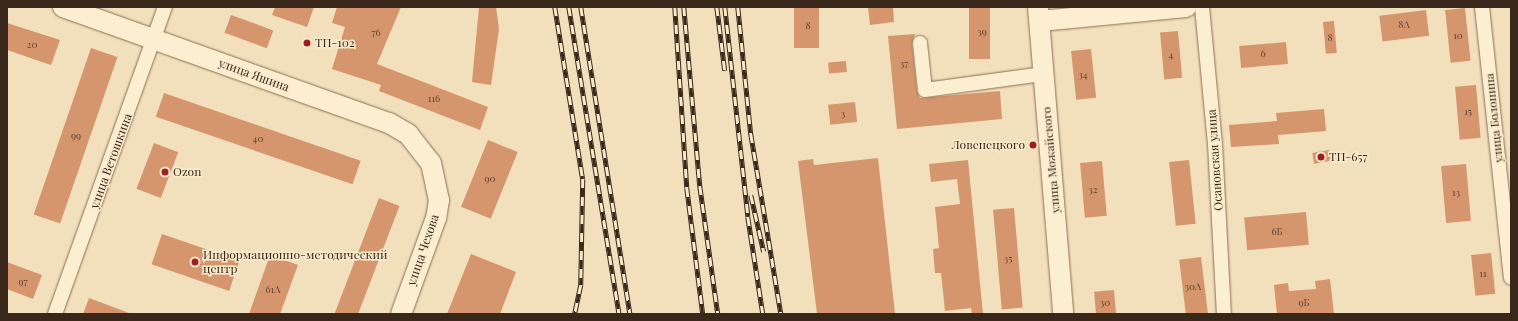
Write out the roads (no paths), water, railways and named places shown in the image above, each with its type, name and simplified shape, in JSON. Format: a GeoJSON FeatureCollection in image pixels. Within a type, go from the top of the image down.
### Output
{"type":"FeatureCollection","features":[{"type":"Feature","properties":{"kind":"street","name":"улица Яшина"},"geometry":{"type":"LineString","coordinates":[[63,7],[389,122],[408,134],[431,163]]}},
{"type":"Feature","properties":{"kind":"street","name":"улица Ветошкина"},"geometry":{"type":"LineString","coordinates":[[55,314],[165,7]]}},
{"type":"Feature","properties":{"kind":"street"},"geometry":{"type":"LineString","coordinates":[[1039,14],[1186,7]]}},
{"type":"Feature","properties":{"kind":"street","name":"Осановская улица"},"geometry":{"type":"LineString","coordinates":[[1202,7],[1215,144],[1224,314]]}},
{"type":"Feature","properties":{"kind":"street","name":"улица Болонина"},"geometry":{"type":"LineString","coordinates":[[1482,7],[1511,277]]}},
{"type":"Feature","properties":{"kind":"street","name":"улица Можайского"},"geometry":{"type":"LineString","coordinates":[[1039,14],[1063,314]]}},
{"type":"Feature","properties":{"kind":"street"},"geometry":{"type":"LineString","coordinates":[[920,43],[925,90],[1044,74]]}},
{"type":"Feature","properties":{"kind":"street","name":"улица Чехова"},"geometry":{"type":"LineString","coordinates":[[401,314],[436,218],[439,200],[431,163]]}},
{"type":"Feature","properties":{"kind":"railway"},"geometry":{"type":"LineString","coordinates":[[555,7],[583,179],[581,285],[575,314]]}},
{"type":"Feature","properties":{"kind":"railway"},"geometry":{"type":"LineString","coordinates":[[569,7],[619,314]]}},
{"type":"Feature","properties":{"kind":"railway"},"geometry":{"type":"LineString","coordinates":[[581,7],[630,314]]}},
{"type":"Feature","properties":{"kind":"railway"},"geometry":{"type":"LineString","coordinates":[[675,7],[687,188],[703,314]]}},
{"type":"Feature","properties":{"kind":"railway"},"geometry":{"type":"LineString","coordinates":[[684,7],[700,186],[718,314]]}},
{"type":"Feature","properties":{"kind":"railway"},"geometry":{"type":"LineString","coordinates":[[717,7],[725,71]]}},
{"type":"Feature","properties":{"kind":"railway"},"geometry":{"type":"LineString","coordinates":[[725,7],[748,217],[763,314]]}},
{"type":"Feature","properties":{"kind":"railway"},"geometry":{"type":"LineString","coordinates":[[738,7],[751,134],[781,314]]}},
{"type":"Feature","properties":{"kind":"railway"},"geometry":{"type":"LineString","coordinates":[[751,195],[764,252]]}},
{"type":"Feature","properties":{"kind":"place","name":"ТП-102"},"geometry":{"type":"Point","coordinates":[307,43]}},
{"type":"Feature","properties":{"kind":"place","name":"Ловенецкого"},"geometry":{"type":"Point","coordinates":[1033,145]}},
{"type":"Feature","properties":{"kind":"place","name":"ТП-657"},"geometry":{"type":"Point","coordinates":[1321,157]}},
{"type":"Feature","properties":{"kind":"place","name":"Ozon"},"geometry":{"type":"Point","coordinates":[165,172]}},
{"type":"Feature","properties":{"kind":"place","name":"Информационно-методический центр"},"geometry":{"type":"Point","coordinates":[195,262]}}]}
